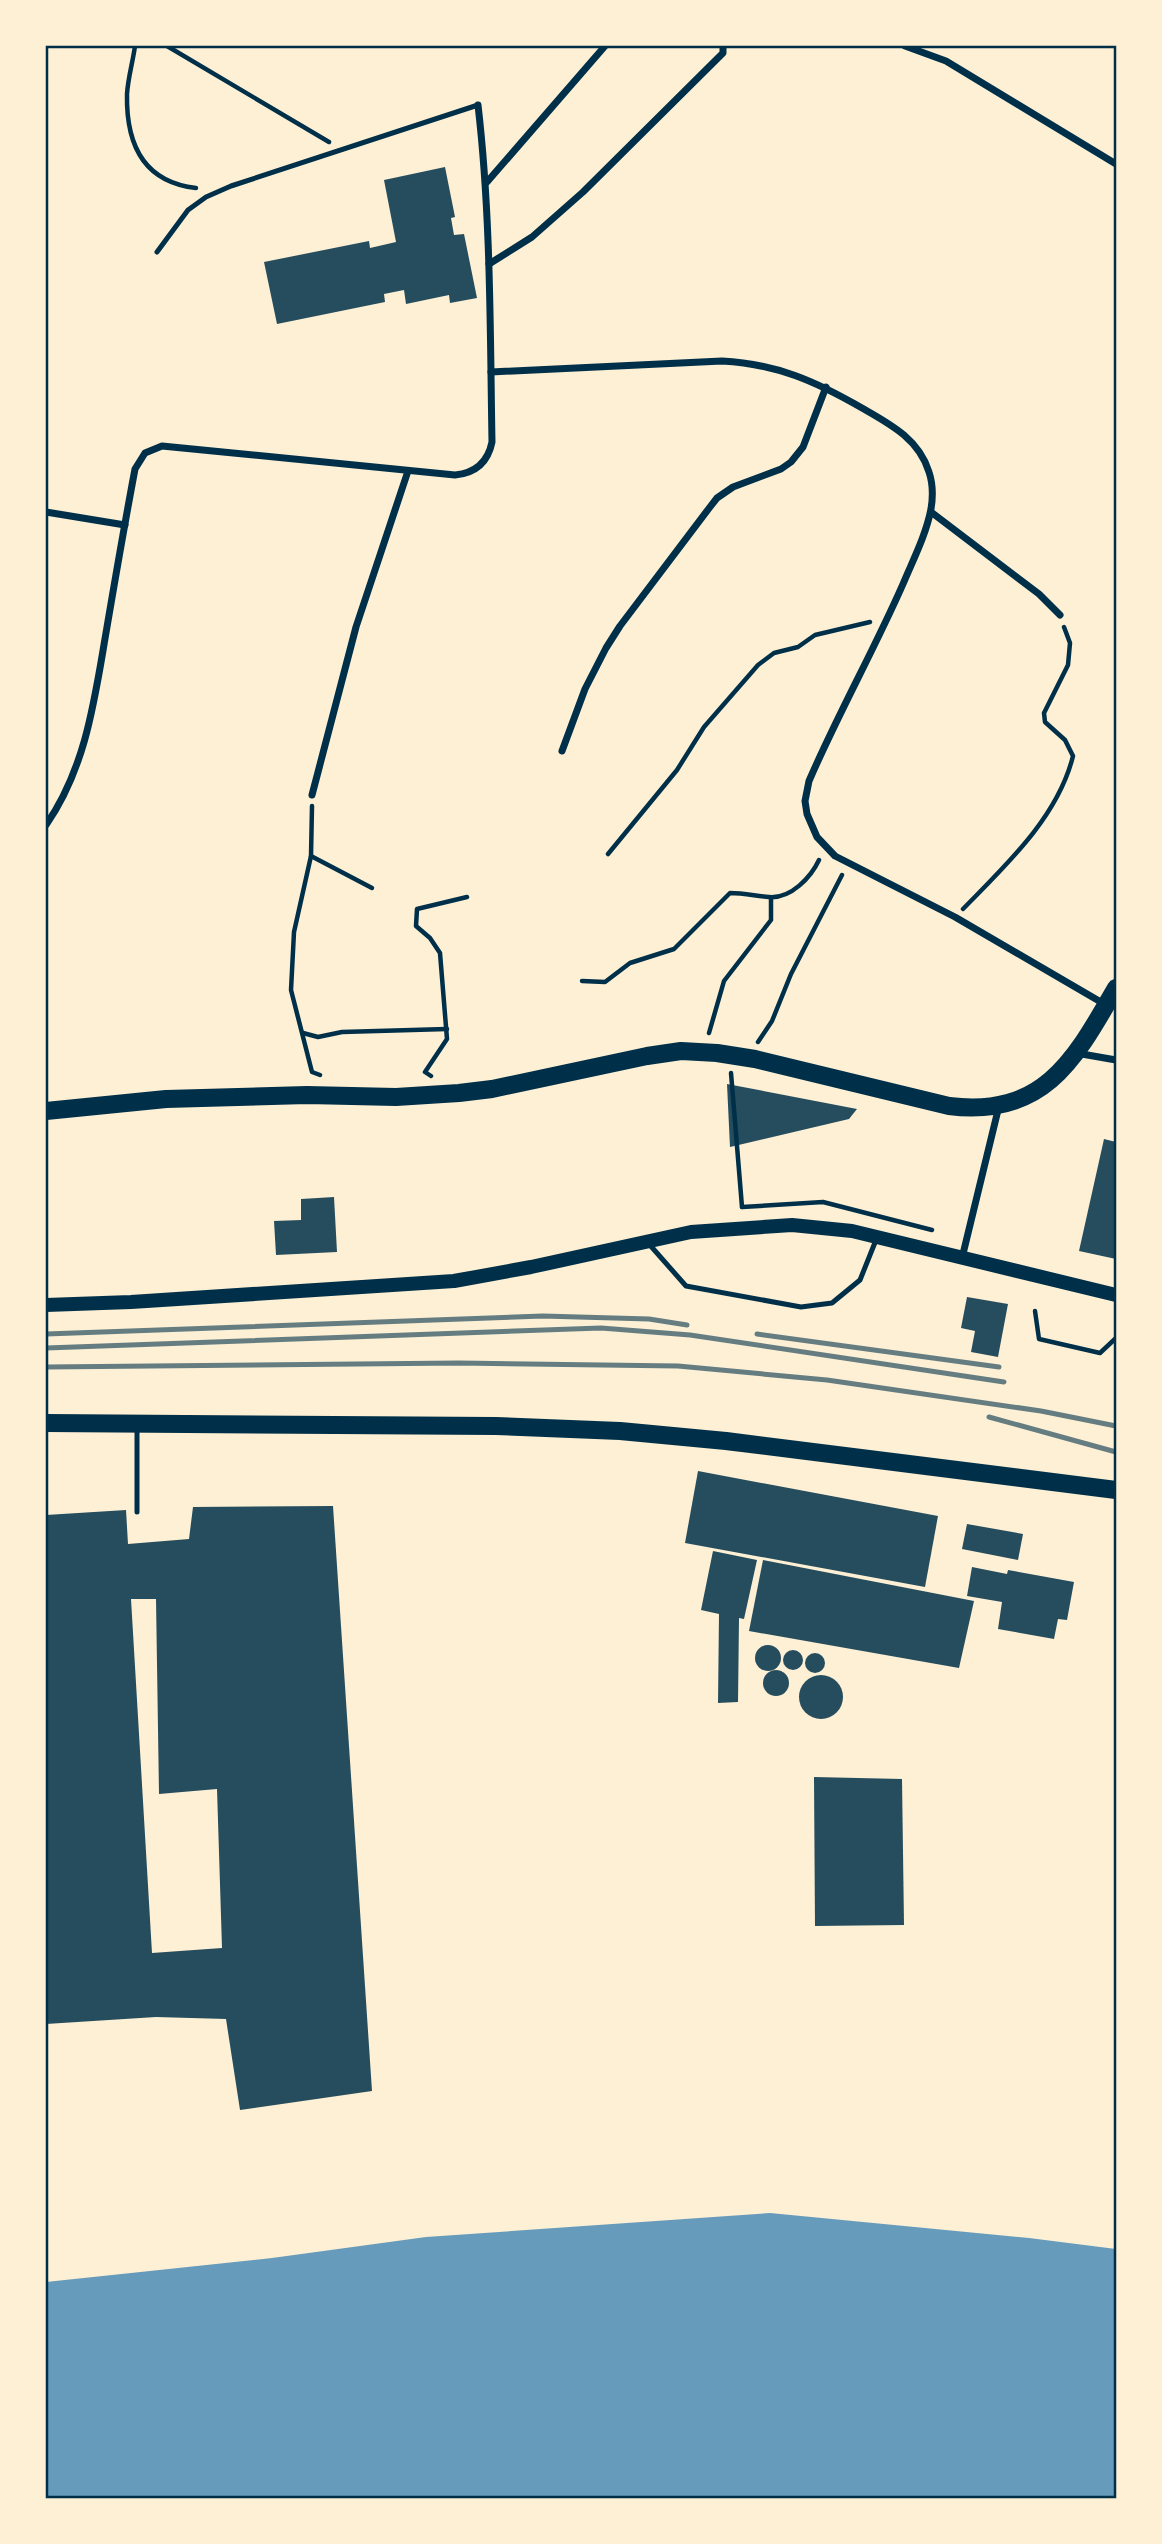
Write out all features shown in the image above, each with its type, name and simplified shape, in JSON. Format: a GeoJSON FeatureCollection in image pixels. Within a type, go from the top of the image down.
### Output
{"type":"FeatureCollection","features":[{"type":"Feature","properties":{"kind":"main road"},"geometry":{"type":"LineString","coordinates":[[46,1111],[166,1099],[307,1095],[396,1097],[459,1093],[492,1089],[665,1053],[697,1051],[730,1055],[949,1106],[974,1108],[1000,1105],[1025,1097],[1046,1085],[1069,1064],[1116,988]]}},
{"type":"Feature","properties":{"kind":"main road"},"geometry":{"type":"LineString","coordinates":[[46,1305],[131,1302],[454,1280],[531,1267],[691,1233],[792,1225],[823,1227],[877,1237],[1116,1295]]}},
{"type":"Feature","properties":{"kind":"main road"},"geometry":{"type":"LineString","coordinates":[[46,1423],[496,1426],[620,1431],[765,1445],[1116,1490]]}},
{"type":"Feature","properties":{"kind":"street"},"geometry":{"type":"LineString","coordinates":[[487,182],[605,46]]}},
{"type":"Feature","properties":{"kind":"street"},"geometry":{"type":"LineString","coordinates":[[489,264],[532,236],[583,192],[723,53],[723,46]]}},
{"type":"Feature","properties":{"kind":"street"},"geometry":{"type":"LineString","coordinates":[[905,46],[946,61],[1116,164]]}},
{"type":"Feature","properties":{"kind":"street"},"geometry":{"type":"LineString","coordinates":[[46,825],[70,784],[85,743],[135,469],[145,453],[162,446],[408,471],[464,474],[486,459],[492,442],[489,264],[487,182],[478,105]]}},
{"type":"Feature","properties":{"kind":"street"},"geometry":{"type":"LineString","coordinates":[[491,372],[732,362],[777,368],[825,387],[888,423],[910,440],[919,450],[930,474],[931,512],[888,618],[808,781],[805,801],[811,826],[825,848],[847,863],[955,917],[1106,1006]]}},
{"type":"Feature","properties":{"kind":"street"},"geometry":{"type":"LineString","coordinates":[[562,751],[585,689],[620,625],[718,498],[740,483],[781,469],[797,455],[803,447],[825,387]]}},
{"type":"Feature","properties":{"kind":"street"},"geometry":{"type":"LineString","coordinates":[[312,794],[356,626],[408,471]]}},
{"type":"Feature","properties":{"kind":"street"},"geometry":{"type":"LineString","coordinates":[[46,512],[125,525]]}},
{"type":"Feature","properties":{"kind":"street"},"geometry":{"type":"LineString","coordinates":[[931,512],[1039,594],[1060,615]]}},
{"type":"Feature","properties":{"kind":"street"},"geometry":{"type":"LineString","coordinates":[[1076,1053],[1116,1060]]}},
{"type":"Feature","properties":{"kind":"street"},"geometry":{"type":"LineString","coordinates":[[962,1258],[1000,1105]]}},
{"type":"Feature","properties":{"kind":"lane"},"geometry":{"type":"LineString","coordinates":[[157,252],[188,210],[206,197],[231,186],[478,105]]}},
{"type":"Feature","properties":{"kind":"lane"},"geometry":{"type":"LineString","coordinates":[[646,1241],[686,1286],[801,1307],[832,1303],[860,1280],[877,1237]]}},
{"type":"Feature","properties":{"kind":"lane"},"geometry":{"type":"LineString","coordinates":[[137,1423],[137,1512]]}},
{"type":"Feature","properties":{"kind":"path"},"geometry":{"type":"LineString","coordinates":[[135,46],[127,93],[134,146],[144,163],[161,178],[178,186],[199,188]]}},
{"type":"Feature","properties":{"kind":"path"},"geometry":{"type":"LineString","coordinates":[[167,46],[342,150]]}},
{"type":"Feature","properties":{"kind":"path"},"geometry":{"type":"LineString","coordinates":[[955,917],[1010,862],[1068,778],[1073,756],[1065,740],[1045,722],[1044,713],[1068,665],[1070,643],[1060,615]]}},
{"type":"Feature","properties":{"kind":"path"},"geometry":{"type":"LineString","coordinates":[[608,854],[677,770],[704,727],[758,665],[774,653],[799,647],[815,635],[888,618]]}},
{"type":"Feature","properties":{"kind":"path"},"geometry":{"type":"LineString","coordinates":[[312,794],[311,856],[294,932],[291,990],[312,1072],[324,1076]]}},
{"type":"Feature","properties":{"kind":"path"},"geometry":{"type":"LineString","coordinates":[[582,981],[605,982],[630,963],[674,949],[730,893],[755,893],[771,898],[793,890],[810,878],[825,848]]}},
{"type":"Feature","properties":{"kind":"path"},"geometry":{"type":"LineString","coordinates":[[311,856],[372,888]]}},
{"type":"Feature","properties":{"kind":"path"},"geometry":{"type":"LineString","coordinates":[[753,1049],[772,1021],[792,974],[842,876]]}},
{"type":"Feature","properties":{"kind":"path"},"geometry":{"type":"LineString","coordinates":[[447,1039],[440,953],[430,938],[416,926],[418,909],[467,897]]}},
{"type":"Feature","properties":{"kind":"path"},"geometry":{"type":"LineString","coordinates":[[707,1042],[724,981],[771,919],[771,898]]}},
{"type":"Feature","properties":{"kind":"path"},"geometry":{"type":"LineString","coordinates":[[303,1033],[318,1037],[342,1032],[447,1029]]}},
{"type":"Feature","properties":{"kind":"path"},"geometry":{"type":"LineString","coordinates":[[730,1055],[743,1228]]}},
{"type":"Feature","properties":{"kind":"path"},"geometry":{"type":"LineString","coordinates":[[1035,1311],[1039,1339],[1100,1353],[1116,1338]]}},
{"type":"Feature","properties":{"kind":"water"},"geometry":{"type":"Polygon","coordinates":[[[770,2213],[1116,2249],[1116,2498],[46,2498],[46,2282],[272,2258],[426,2237],[770,2213]]]}},
{"type":"Feature","properties":{"kind":"building"},"geometry":{"type":"Polygon","coordinates":[[[445,167],[455,217],[451,218],[454,235],[464,234],[477,298],[450,303],[449,295],[406,304],[404,290],[384,294],[385,302],[277,324],[264,262],[369,241],[370,248],[396,242],[384,180],[445,167]]]}},
{"type":"Feature","properties":{"kind":"building"},"geometry":{"type":"Polygon","coordinates":[[[727,1084],[857,1109],[849,1119],[730,1147],[727,1084]]]}},
{"type":"Feature","properties":{"kind":"building"},"geometry":{"type":"Polygon","coordinates":[[[1104,1139],[1116,1142],[1116,1259],[1079,1251],[1104,1139]]]}},
{"type":"Feature","properties":{"kind":"building"},"geometry":{"type":"Polygon","coordinates":[[[334,1197],[337,1252],[276,1255],[274,1221],[301,1220],[301,1199],[334,1197]]]}},
{"type":"Feature","properties":{"kind":"building"},"geometry":{"type":"Polygon","coordinates":[[[967,1297],[1008,1304],[998,1357],[971,1352],[975,1331],[961,1328],[967,1297]]]}},
{"type":"Feature","properties":{"kind":"building"},"geometry":{"type":"Polygon","coordinates":[[[698,1471],[938,1516],[925,1587],[685,1543],[698,1471]]]}},
{"type":"Feature","properties":{"kind":"building"},"geometry":{"type":"Polygon","coordinates":[[[333,1506],[372,2091],[240,2110],[226,2019],[156,2017],[46,2024],[46,1515],[126,1510],[128,1544],[189,1539],[193,1507],[333,1506]],[[131,1599],[152,1953],[222,1948],[217,1789],[159,1794],[156,1599],[131,1599]]]}},
{"type":"Feature","properties":{"kind":"building"},"geometry":{"type":"Polygon","coordinates":[[[967,1524],[1023,1534],[1018,1560],[962,1549],[967,1524]]]}},
{"type":"Feature","properties":{"kind":"building"},"geometry":{"type":"Polygon","coordinates":[[[713,1551],[757,1560],[744,1619],[739,1618],[738,1702],[718,1703],[719,1614],[701,1610],[713,1551]]]}},
{"type":"Feature","properties":{"kind":"building"},"geometry":{"type":"Polygon","coordinates":[[[763,1560],[974,1601],[959,1668],[749,1631],[763,1560]]]}},
{"type":"Feature","properties":{"kind":"building"},"geometry":{"type":"Polygon","coordinates":[[[972,1567],[1007,1574],[1008,1570],[1074,1582],[1067,1620],[1058,1619],[1054,1639],[998,1629],[1002,1602],[967,1596],[972,1567]]]}},
{"type":"Feature","properties":{"kind":"building"},"geometry":{"type":"Polygon","coordinates":[[[768,1645],[777,1649],[781,1658],[777,1667],[768,1671],[759,1667],[755,1658],[759,1649],[768,1645]]]}},
{"type":"Feature","properties":{"kind":"building"},"geometry":{"type":"Polygon","coordinates":[[[793,1650],[800,1653],[803,1660],[800,1667],[793,1670],[786,1667],[783,1660],[786,1653],[793,1650]]]}},
{"type":"Feature","properties":{"kind":"building"},"geometry":{"type":"Polygon","coordinates":[[[815,1653],[822,1656],[825,1663],[822,1670],[815,1673],[808,1670],[805,1663],[808,1656],[815,1653]]]}},
{"type":"Feature","properties":{"kind":"building"},"geometry":{"type":"Polygon","coordinates":[[[776,1670],[785,1674],[789,1683],[785,1692],[776,1696],[767,1692],[763,1683],[767,1674],[776,1670]]]}},
{"type":"Feature","properties":{"kind":"building"},"geometry":{"type":"Polygon","coordinates":[[[821,1675],[830,1676],[837,1681],[842,1688],[842,1706],[837,1713],[830,1718],[821,1719],[812,1718],[805,1713],[800,1706],[799,1697],[800,1688],[805,1681],[812,1676],[821,1675]]]}},
{"type":"Feature","properties":{"kind":"building"},"geometry":{"type":"Polygon","coordinates":[[[814,1777],[902,1779],[904,1925],[815,1926],[814,1777]]]}},
{"type":"Feature","properties":{"kind":"railway"},"geometry":{"type":"LineString","coordinates":[[46,1334],[543,1316],[649,1319],[687,1325]]}},
{"type":"Feature","properties":{"kind":"railway"},"geometry":{"type":"LineString","coordinates":[[46,1348],[601,1328],[690,1335],[1004,1382]]}},
{"type":"Feature","properties":{"kind":"railway"},"geometry":{"type":"LineString","coordinates":[[757,1334],[999,1367]]}},
{"type":"Feature","properties":{"kind":"railway"},"geometry":{"type":"LineString","coordinates":[[46,1367],[459,1363],[678,1366],[827,1380],[1041,1411],[1116,1426]]}},
{"type":"Feature","properties":{"kind":"railway"},"geometry":{"type":"LineString","coordinates":[[989,1417],[1116,1452]]}}]}
